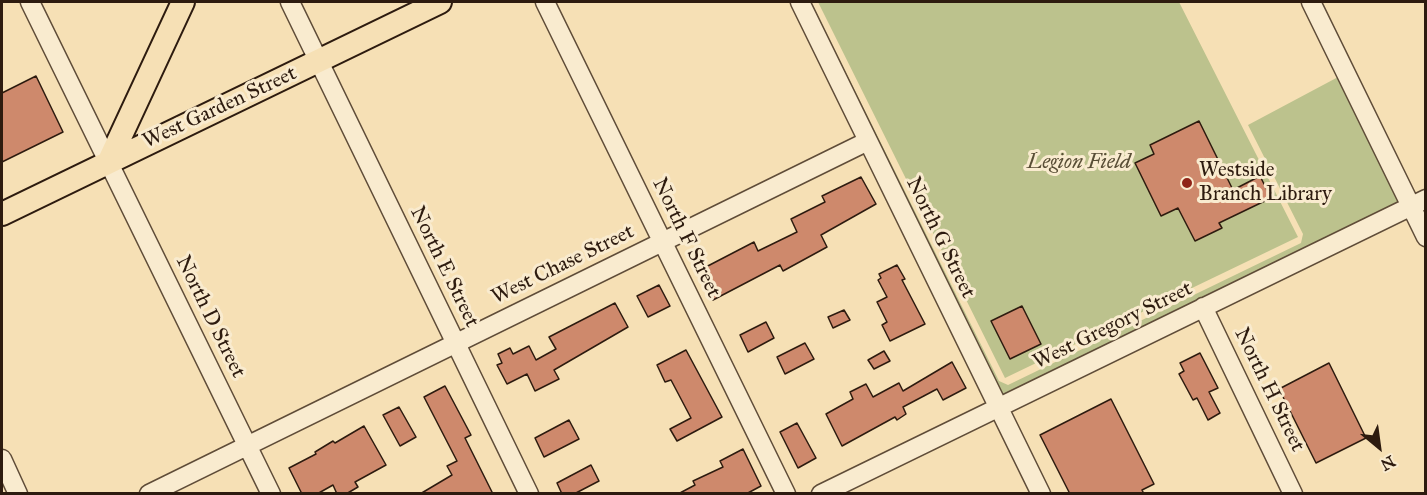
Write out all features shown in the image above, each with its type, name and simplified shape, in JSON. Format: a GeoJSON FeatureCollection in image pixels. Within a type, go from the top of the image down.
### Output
{"type":"FeatureCollection","features":[{"type":"Feature","properties":{"kind":"main road"},"geometry":{"type":"LineString","coordinates":[[109,161],[183,2]]}},
{"type":"Feature","properties":{"kind":"main road","name":"West Garden Street"},"geometry":{"type":"LineString","coordinates":[[2,214],[440,2]]}},
{"type":"Feature","properties":{"kind":"street","name":"North D Street"},"geometry":{"type":"LineString","coordinates":[[30,2],[271,494]]}},
{"type":"Feature","properties":{"kind":"street","name":"North E Street"},"geometry":{"type":"LineString","coordinates":[[290,2],[529,494]]}},
{"type":"Feature","properties":{"kind":"street","name":"North F Street"},"geometry":{"type":"LineString","coordinates":[[545,2],[786,494]]}},
{"type":"Feature","properties":{"kind":"street","name":"North G Street"},"geometry":{"type":"LineString","coordinates":[[800,2],[1041,494]]}},
{"type":"Feature","properties":{"kind":"street"},"geometry":{"type":"LineString","coordinates":[[1311,2],[1418,202],[1425,237]]}},
{"type":"Feature","properties":{"kind":"street","name":"West Chase Street"},"geometry":{"type":"LineString","coordinates":[[149,494],[868,141]]}},
{"type":"Feature","properties":{"kind":"street","name":"West Gregory Street"},"geometry":{"type":"LineString","coordinates":[[821,494],[1418,202]]}},
{"type":"Feature","properties":{"kind":"street","name":"North H Street"},"geometry":{"type":"LineString","coordinates":[[1203,307],[1293,494]]}},
{"type":"Feature","properties":{"kind":"street"},"geometry":{"type":"LineString","coordinates":[[2,459],[18,494]]}},
{"type":"Feature","properties":{"kind":"green space"},"geometry":{"type":"Polygon","coordinates":[[[808,2],[811,2],[999,381],[1008,385],[1301,243],[1303,234],[1248,125],[1340,76],[1400,201],[1001,397],[808,2]]]}},
{"type":"Feature","properties":{"kind":"green space","name":"Legion Field"},"geometry":{"type":"Polygon","coordinates":[[[818,2],[1179,2],[1298,237],[1005,378],[818,2]]]}},
{"type":"Feature","properties":{"kind":"building"},"geometry":{"type":"Polygon","coordinates":[[[36,76],[63,132],[2,162],[2,93],[36,76]]]}},
{"type":"Feature","properties":{"kind":"building","name":"Westside Branch Library"},"geometry":{"type":"Polygon","coordinates":[[[1199,121],[1233,190],[1260,176],[1271,198],[1219,223],[1222,228],[1195,241],[1178,208],[1161,216],[1135,163],[1154,154],[1150,145],[1199,121]]]}},
{"type":"Feature","properties":{"kind":"building"},"geometry":{"type":"Polygon","coordinates":[[[861,177],[876,204],[821,235],[827,247],[783,271],[780,265],[713,300],[704,285],[710,282],[702,269],[754,242],[758,251],[797,232],[791,219],[825,202],[822,196],[861,177]]]}},
{"type":"Feature","properties":{"kind":"building"},"geometry":{"type":"Polygon","coordinates":[[[897,265],[905,279],[902,280],[925,324],[890,341],[882,325],[887,322],[877,302],[887,297],[878,280],[881,278],[879,274],[897,265]]]}},
{"type":"Feature","properties":{"kind":"building"},"geometry":{"type":"Polygon","coordinates":[[[659,285],[670,306],[648,317],[637,296],[659,285]]]}},
{"type":"Feature","properties":{"kind":"building"},"geometry":{"type":"Polygon","coordinates":[[[615,303],[628,327],[554,370],[559,379],[535,391],[527,374],[507,384],[497,365],[502,363],[498,354],[510,348],[513,354],[529,346],[536,360],[556,349],[549,337],[615,303]]]}},
{"type":"Feature","properties":{"kind":"building"},"geometry":{"type":"Polygon","coordinates":[[[1022,306],[1041,344],[1010,359],[991,321],[1022,306]]]}},
{"type":"Feature","properties":{"kind":"building"},"geometry":{"type":"Polygon","coordinates":[[[844,310],[850,320],[833,328],[828,317],[844,310]]]}},
{"type":"Feature","properties":{"kind":"building"},"geometry":{"type":"Polygon","coordinates":[[[766,322],[774,338],[748,352],[740,335],[766,322]]]}},
{"type":"Feature","properties":{"kind":"building"},"geometry":{"type":"Polygon","coordinates":[[[805,343],[814,359],[785,374],[777,357],[805,343]]]}},
{"type":"Feature","properties":{"kind":"building"},"geometry":{"type":"Polygon","coordinates":[[[686,350],[722,417],[677,441],[670,429],[691,418],[671,380],[665,382],[657,365],[686,350]]]}},
{"type":"Feature","properties":{"kind":"building"},"geometry":{"type":"Polygon","coordinates":[[[884,351],[890,361],[874,369],[868,360],[884,351]]]}},
{"type":"Feature","properties":{"kind":"building"},"geometry":{"type":"Polygon","coordinates":[[[1200,353],[1218,388],[1209,392],[1220,413],[1208,420],[1197,398],[1193,400],[1179,374],[1184,371],[1180,363],[1200,353]]]}},
{"type":"Feature","properties":{"kind":"building"},"geometry":{"type":"Polygon","coordinates":[[[952,362],[966,388],[943,400],[937,389],[903,407],[906,414],[897,420],[895,417],[842,446],[826,414],[853,399],[850,392],[866,384],[873,397],[899,383],[903,391],[952,362]]]}},
{"type":"Feature","properties":{"kind":"building"},"geometry":{"type":"Polygon","coordinates":[[[1329,363],[1366,438],[1316,463],[1279,389],[1329,363]]]}},
{"type":"Feature","properties":{"kind":"building"},"geometry":{"type":"Polygon","coordinates":[[[445,386],[471,435],[465,438],[493,494],[420,494],[452,475],[447,466],[457,461],[424,397],[445,386]]]}},
{"type":"Feature","properties":{"kind":"building"},"geometry":{"type":"Polygon","coordinates":[[[1111,399],[1154,484],[1142,490],[1144,494],[1070,494],[1040,435],[1111,399]]]}},
{"type":"Feature","properties":{"kind":"building"},"geometry":{"type":"Polygon","coordinates":[[[399,407],[416,437],[400,446],[383,415],[399,407]]]}},
{"type":"Feature","properties":{"kind":"building"},"geometry":{"type":"Polygon","coordinates":[[[569,420],[579,439],[544,457],[535,438],[569,420]]]}},
{"type":"Feature","properties":{"kind":"building"},"geometry":{"type":"Polygon","coordinates":[[[797,423],[816,458],[798,468],[780,432],[797,423]]]}},
{"type":"Feature","properties":{"kind":"building"},"geometry":{"type":"Polygon","coordinates":[[[364,426],[386,465],[355,482],[358,487],[346,494],[337,494],[333,485],[317,494],[302,494],[289,468],[316,454],[315,452],[333,441],[335,443],[364,426]]]}},
{"type":"Feature","properties":{"kind":"building"},"geometry":{"type":"Polygon","coordinates":[[[743,449],[761,486],[746,494],[678,494],[695,485],[693,481],[723,467],[720,461],[743,449]]]}},
{"type":"Feature","properties":{"kind":"building"},"geometry":{"type":"Polygon","coordinates":[[[591,465],[599,481],[574,494],[562,494],[557,483],[591,465]]]}},
{"type":"Feature","properties":{"kind":"place","name":"Westside Branch Library"},"geometry":{"type":"Point","coordinates":[1187,183]}}]}
